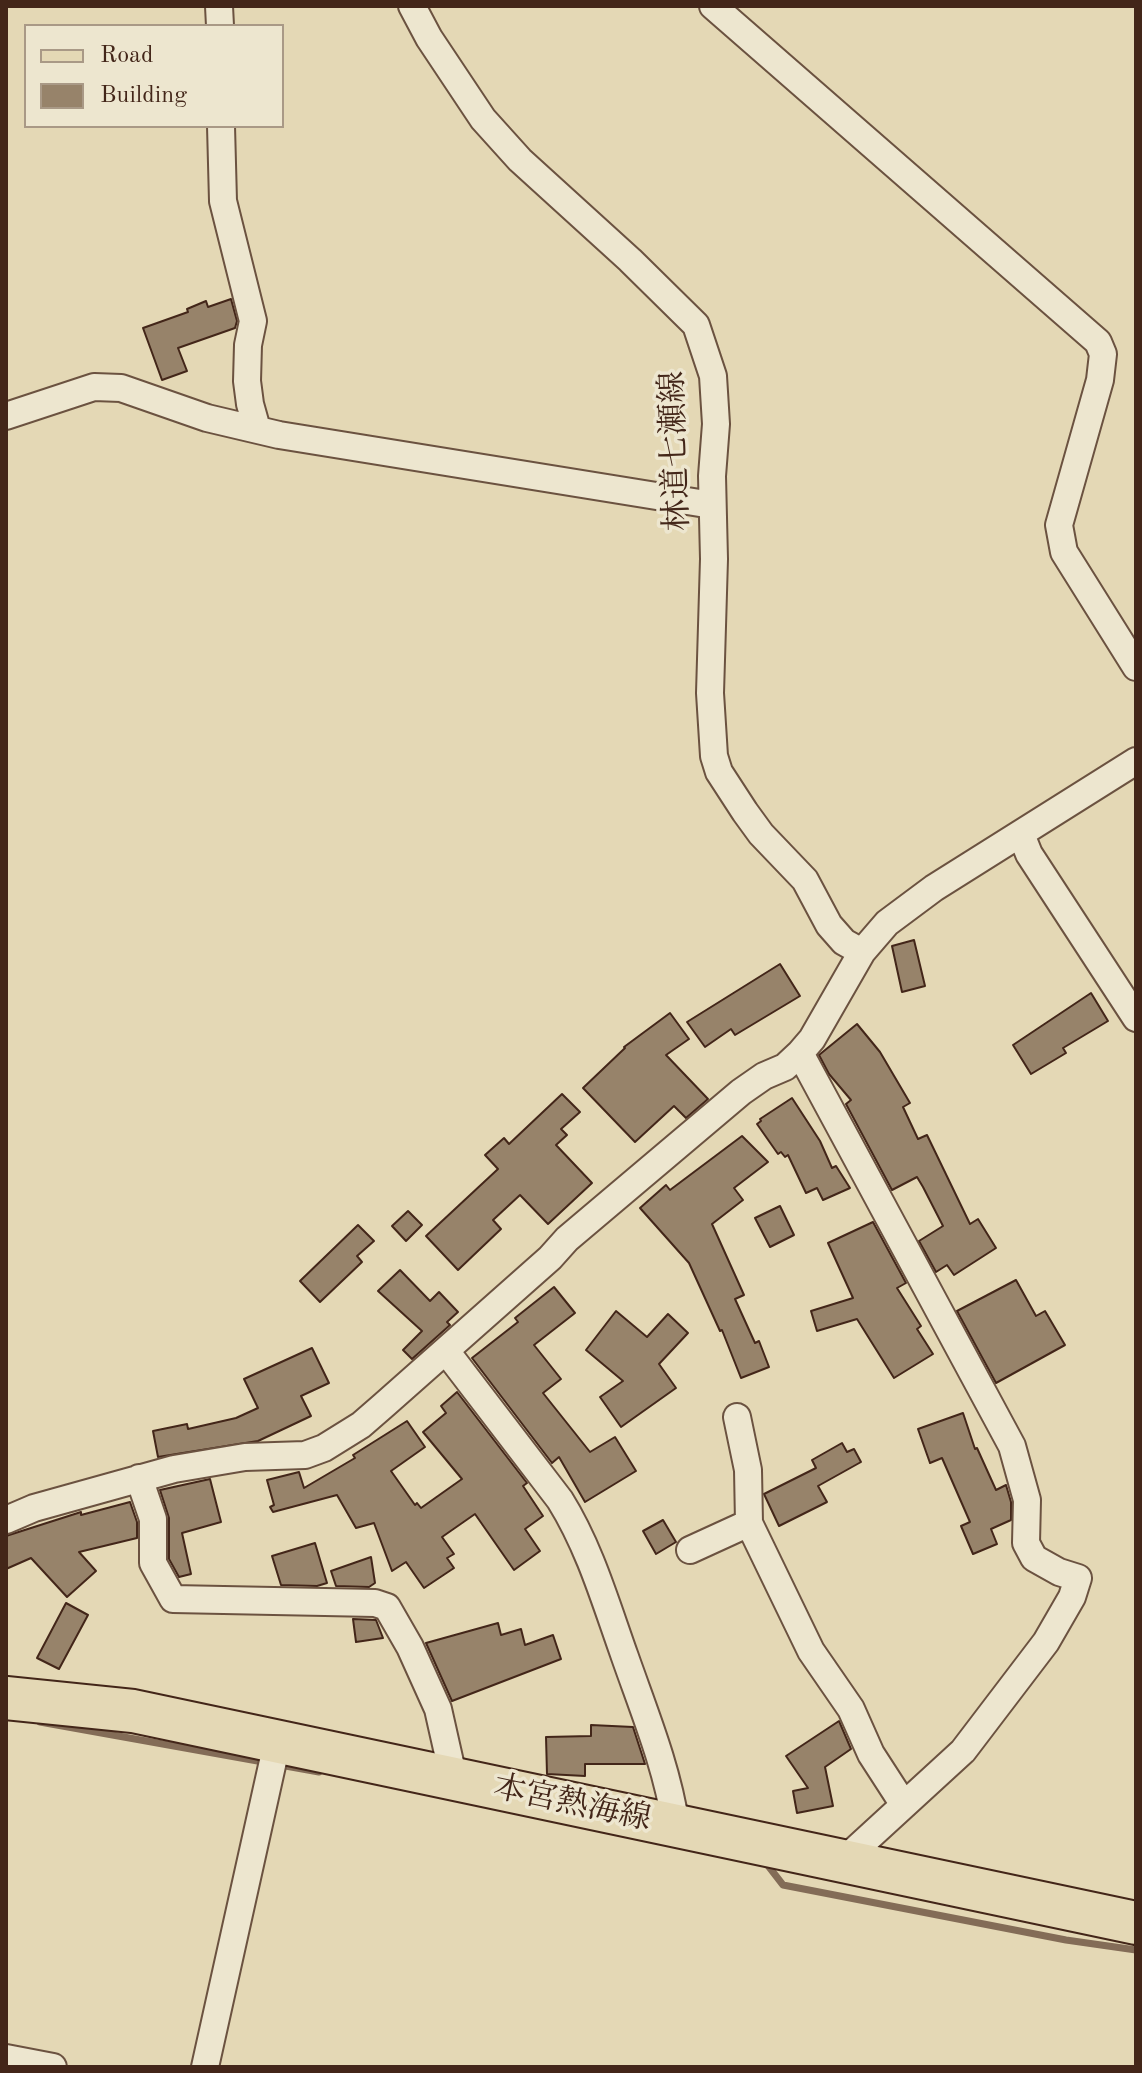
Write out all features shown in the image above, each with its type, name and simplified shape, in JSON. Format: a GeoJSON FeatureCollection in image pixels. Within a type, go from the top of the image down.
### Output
{"type":"FeatureCollection","features":[{"type":"Feature","properties":{"kind":"main road","name":"本宮熱海線"},"geometry":{"type":"LineString","coordinates":[[6,1698],[133,1711],[1136,1923]]}},
{"type":"Feature","properties":{"kind":"street","name":"林道七瀬線"},"geometry":{"type":"LineString","coordinates":[[412,6],[429,38],[483,119],[520,160],[696,325],[713,376],[716,424],[710,693],[711,730],[719,772],[761,834],[805,880],[829,925],[844,942],[862,952]]}},
{"type":"Feature","properties":{"kind":"street"},"geometry":{"type":"LineString","coordinates":[[713,6],[1098,342],[1103,354],[1100,380],[1062,514],[1060,538],[1064,552],[1136,667]]}},
{"type":"Feature","properties":{"kind":"street"},"geometry":{"type":"LineString","coordinates":[[221,128],[223,201],[253,321],[248,345],[247,381],[257,429]]}},
{"type":"Feature","properties":{"kind":"street"},"geometry":{"type":"LineString","coordinates":[[6,416],[94,387],[111,387],[138,392],[207,418],[279,435],[712,505]]}},
{"type":"Feature","properties":{"kind":"street"},"geometry":{"type":"LineString","coordinates":[[6,1520],[34,1508],[139,1478],[245,1457],[305,1455],[324,1448],[361,1425],[605,1206],[741,1092],[764,1076],[785,1067],[800,1053],[812,1039],[862,952],[887,923],[909,905],[1136,761]]}},
{"type":"Feature","properties":{"kind":"street"},"geometry":{"type":"LineString","coordinates":[[1021,834],[1029,854],[1136,1018]]}},
{"type":"Feature","properties":{"kind":"street"},"geometry":{"type":"LineString","coordinates":[[800,1053],[1012,1446],[1027,1500],[1026,1543],[1034,1558],[1059,1572],[1078,1578],[1072,1597],[1046,1642],[1013,1682],[985,1725],[940,1775],[843,1861]]}},
{"type":"Feature","properties":{"kind":"street"},"geometry":{"type":"LineString","coordinates":[[446,1351],[576,1525],[656,1740],[670,1787],[676,1826]]}},
{"type":"Feature","properties":{"kind":"street"},"geometry":{"type":"LineString","coordinates":[[737,1417],[748,1470],[749,1523],[811,1651],[851,1709],[871,1754],[904,1805]]}},
{"type":"Feature","properties":{"kind":"street"},"geometry":{"type":"LineString","coordinates":[[139,1478],[153,1519],[153,1563],[173,1599],[375,1603],[387,1607],[410,1647],[438,1709],[454,1780]]}},
{"type":"Feature","properties":{"kind":"street"},"geometry":{"type":"LineString","coordinates":[[690,1550],[749,1523]]}},
{"type":"Feature","properties":{"kind":"street"},"geometry":{"type":"LineString","coordinates":[[205,2067],[277,1743]]}},
{"type":"Feature","properties":{"kind":"street"},"geometry":{"type":"LineString","coordinates":[[6,2058],[53,2067]]}},
{"type":"Feature","properties":{"kind":"building"},"geometry":{"type":"Polygon","coordinates":[[[231,299],[237,321],[235,328],[178,348],[187,371],[162,380],[143,328],[188,312],[187,309],[206,301],[208,307],[231,299]]]}},
{"type":"Feature","properties":{"kind":"building"},"geometry":{"type":"Polygon","coordinates":[[[914,940],[925,986],[902,992],[892,946],[914,940]]]}},
{"type":"Feature","properties":{"kind":"building"},"geometry":{"type":"Polygon","coordinates":[[[780,964],[800,996],[735,1035],[731,1029],[705,1047],[687,1022],[780,964]]]}},
{"type":"Feature","properties":{"kind":"building"},"geometry":{"type":"Polygon","coordinates":[[[1091,993],[1108,1021],[1063,1048],[1066,1053],[1031,1074],[1013,1045],[1091,993]]]}},
{"type":"Feature","properties":{"kind":"building"},"geometry":{"type":"Polygon","coordinates":[[[670,1013],[689,1039],[666,1055],[708,1099],[686,1118],[674,1106],[635,1142],[583,1088],[624,1047],[670,1013]]]}},
{"type":"Feature","properties":{"kind":"building"},"geometry":{"type":"Polygon","coordinates":[[[857,1024],[880,1052],[910,1103],[903,1107],[918,1139],[927,1135],[970,1224],[978,1219],[996,1248],[954,1275],[947,1265],[936,1272],[919,1241],[943,1226],[917,1177],[892,1190],[846,1104],[851,1100],[829,1074],[819,1055],[857,1024]]]}},
{"type":"Feature","properties":{"kind":"building"},"geometry":{"type":"Polygon","coordinates":[[[562,1094],[580,1112],[561,1129],[567,1135],[556,1145],[592,1183],[548,1224],[520,1195],[493,1220],[501,1229],[458,1270],[426,1236],[498,1169],[485,1155],[504,1138],[509,1144],[562,1094]]]}},
{"type":"Feature","properties":{"kind":"building"},"geometry":{"type":"Polygon","coordinates":[[[792,1098],[820,1141],[832,1168],[836,1166],[850,1188],[823,1200],[817,1188],[806,1193],[788,1155],[778,1154],[757,1124],[792,1098]]]}},
{"type":"Feature","properties":{"kind":"building"},"geometry":{"type":"Polygon","coordinates":[[[742,1136],[768,1162],[734,1188],[743,1200],[712,1224],[744,1295],[735,1299],[755,1343],[759,1341],[769,1367],[741,1378],[722,1330],[689,1263],[640,1208],[666,1185],[670,1190],[742,1136]]]}},
{"type":"Feature","properties":{"kind":"building"},"geometry":{"type":"Polygon","coordinates":[[[780,1206],[794,1235],[770,1247],[755,1218],[780,1206]]]}},
{"type":"Feature","properties":{"kind":"building"},"geometry":{"type":"Polygon","coordinates":[[[408,1211],[422,1225],[406,1241],[392,1226],[408,1211]]]}},
{"type":"Feature","properties":{"kind":"building"},"geometry":{"type":"Polygon","coordinates":[[[873,1222],[906,1283],[897,1288],[921,1326],[917,1329],[933,1354],[894,1378],[857,1319],[817,1331],[811,1311],[853,1298],[828,1243],[873,1222]]]}},
{"type":"Feature","properties":{"kind":"building"},"geometry":{"type":"Polygon","coordinates":[[[358,1225],[374,1241],[357,1256],[362,1262],[320,1302],[300,1281],[358,1225]]]}},
{"type":"Feature","properties":{"kind":"building"},"geometry":{"type":"Polygon","coordinates":[[[400,1270],[430,1301],[439,1292],[458,1312],[447,1322],[450,1325],[412,1359],[403,1350],[422,1331],[378,1291],[400,1270]]]}},
{"type":"Feature","properties":{"kind":"building"},"geometry":{"type":"Polygon","coordinates":[[[1016,1280],[1036,1316],[1045,1311],[1065,1345],[996,1383],[957,1311],[1016,1280]]]}},
{"type":"Feature","properties":{"kind":"building"},"geometry":{"type":"Polygon","coordinates":[[[554,1287],[575,1313],[534,1345],[561,1379],[543,1393],[590,1452],[615,1437],[636,1471],[585,1502],[559,1457],[552,1463],[472,1358],[518,1322],[515,1318],[554,1287]]]}},
{"type":"Feature","properties":{"kind":"building"},"geometry":{"type":"Polygon","coordinates":[[[616,1311],[647,1337],[668,1314],[688,1333],[659,1364],[676,1388],[621,1427],[600,1397],[623,1381],[586,1350],[616,1311]]]}},
{"type":"Feature","properties":{"kind":"building"},"geometry":{"type":"Polygon","coordinates":[[[312,1348],[329,1383],[301,1396],[311,1416],[258,1441],[158,1457],[153,1431],[187,1424],[188,1429],[236,1418],[258,1408],[244,1379],[312,1348]]]}},
{"type":"Feature","properties":{"kind":"building"},"geometry":{"type":"Polygon","coordinates":[[[457,1392],[527,1483],[523,1486],[543,1516],[525,1529],[540,1551],[514,1570],[475,1514],[442,1537],[454,1554],[447,1558],[454,1568],[424,1588],[406,1562],[392,1571],[374,1523],[356,1528],[337,1495],[273,1512],[267,1480],[299,1472],[304,1488],[355,1458],[353,1455],[407,1421],[425,1447],[391,1471],[415,1505],[417,1503],[421,1508],[462,1479],[423,1432],[446,1413],[441,1406],[457,1392]]]}},
{"type":"Feature","properties":{"kind":"building"},"geometry":{"type":"Polygon","coordinates":[[[963,1413],[975,1449],[996,1490],[1006,1485],[1011,1502],[1011,1520],[991,1529],[997,1544],[973,1554],[961,1526],[970,1522],[942,1458],[930,1463],[918,1429],[963,1413]]]}},
{"type":"Feature","properties":{"kind":"building"},"geometry":{"type":"Polygon","coordinates":[[[842,1443],[847,1452],[854,1449],[861,1462],[818,1486],[827,1502],[779,1526],[764,1494],[816,1468],[812,1460],[842,1443]]]}},
{"type":"Feature","properties":{"kind":"building"},"geometry":{"type":"Polygon","coordinates":[[[210,1479],[221,1522],[182,1533],[191,1574],[179,1577],[169,1559],[169,1518],[160,1490],[210,1479]]]}},
{"type":"Feature","properties":{"kind":"building"},"geometry":{"type":"Polygon","coordinates":[[[130,1502],[137,1522],[137,1538],[79,1552],[96,1571],[67,1597],[31,1558],[6,1569],[6,1536],[81,1512],[81,1515],[130,1502]]]}},
{"type":"Feature","properties":{"kind":"building"},"geometry":{"type":"Polygon","coordinates":[[[663,1520],[676,1542],[656,1554],[643,1531],[663,1520]]]}},
{"type":"Feature","properties":{"kind":"building"},"geometry":{"type":"Polygon","coordinates":[[[315,1543],[327,1583],[317,1586],[281,1585],[272,1556],[315,1543]]]}},
{"type":"Feature","properties":{"kind":"building"},"geometry":{"type":"Polygon","coordinates":[[[371,1557],[375,1583],[369,1587],[336,1586],[331,1571],[371,1557]]]}},
{"type":"Feature","properties":{"kind":"building"},"geometry":{"type":"Polygon","coordinates":[[[66,1603],[88,1615],[59,1669],[37,1658],[66,1603]]]}},
{"type":"Feature","properties":{"kind":"building"},"geometry":{"type":"Polygon","coordinates":[[[353,1619],[376,1620],[383,1638],[356,1642],[353,1619]]]}},
{"type":"Feature","properties":{"kind":"building"},"geometry":{"type":"Polygon","coordinates":[[[498,1623],[501,1635],[521,1629],[525,1645],[553,1635],[561,1659],[452,1701],[426,1643],[498,1623]]]}},
{"type":"Feature","properties":{"kind":"building"},"geometry":{"type":"Polygon","coordinates":[[[839,1721],[851,1749],[825,1767],[833,1806],[797,1813],[793,1791],[808,1788],[786,1756],[839,1721]]]}},
{"type":"Feature","properties":{"kind":"building"},"geometry":{"type":"Polygon","coordinates":[[[591,1725],[633,1727],[645,1764],[585,1764],[585,1776],[547,1774],[546,1737],[591,1736],[591,1725]]]}},
{"type":"Feature","properties":{"kind":"waterway"},"geometry":{"type":"LineString","coordinates":[[40,1722],[319,1772]]}},
{"type":"Feature","properties":{"kind":"waterway"},"geometry":{"type":"LineString","coordinates":[[762,1862],[783,1885],[1066,1940],[1136,1950]]}}]}
